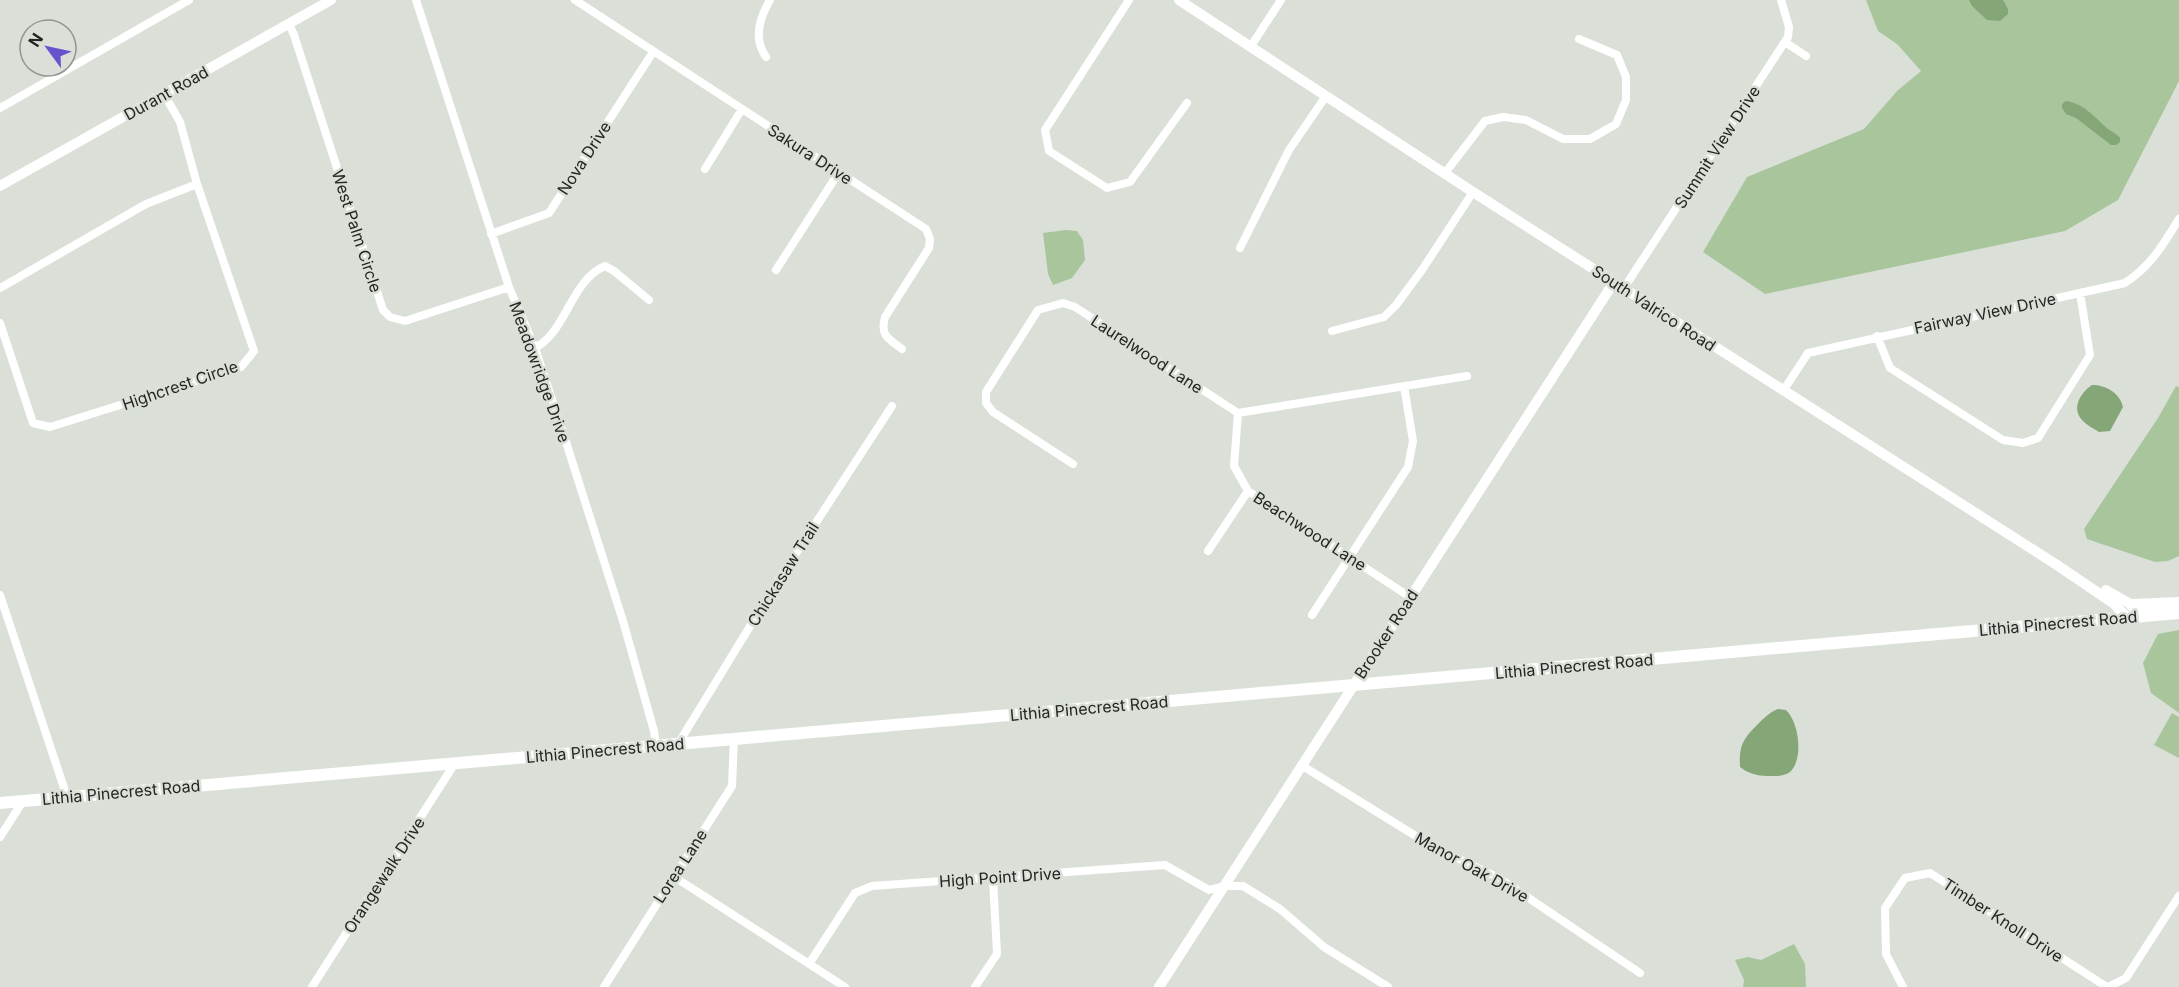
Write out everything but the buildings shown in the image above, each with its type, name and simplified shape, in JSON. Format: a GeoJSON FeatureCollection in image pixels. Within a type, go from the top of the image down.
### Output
{"type":"FeatureCollection","features":[{"type":"Feature","properties":{"kind":"main road"},"geometry":{"type":"LineString","coordinates":[[2132,605],[2179,603]]}},
{"type":"Feature","properties":{"kind":"main road","name":"Lithia Pinecrest Road"},"geometry":{"type":"LineString","coordinates":[[0,803],[2179,613]]}},
{"type":"Feature","properties":{"kind":"street"},"geometry":{"type":"LineString","coordinates":[[0,108],[189,0]]}},
{"type":"Feature","properties":{"kind":"street","name":"Durant Road"},"geometry":{"type":"LineString","coordinates":[[0,186],[332,0]]}},
{"type":"Feature","properties":{"kind":"street","name":"Meadowridge Drive"},"geometry":{"type":"LineString","coordinates":[[416,0],[509,287],[535,348],[620,611],[654,731],[656,746]]}},
{"type":"Feature","properties":{"kind":"street","name":"Sakura Drive"},"geometry":{"type":"LineString","coordinates":[[575,0],[926,229],[930,238],[929,248],[885,317],[882,328],[886,336],[902,349]]}},
{"type":"Feature","properties":{"kind":"street"},"geometry":{"type":"LineString","coordinates":[[766,57],[758,29],[762,12],[770,0]]}},
{"type":"Feature","properties":{"kind":"street"},"geometry":{"type":"LineString","coordinates":[[1129,0],[1046,130],[1049,151],[1107,188],[1130,182],[1187,103]]}},
{"type":"Feature","properties":{"kind":"street","name":"South Valrico Road"},"geometry":{"type":"LineString","coordinates":[[1179,0],[1473,192],[2057,565],[2113,603],[2127,617]]}},
{"type":"Feature","properties":{"kind":"street"},"geometry":{"type":"LineString","coordinates":[[1251,46],[1281,0]]}},
{"type":"Feature","properties":{"kind":"street"},"geometry":{"type":"LineString","coordinates":[[1781,0],[1789,27],[1785,42],[1806,56]]}},
{"type":"Feature","properties":{"kind":"street","name":"West Palm Circle"},"geometry":{"type":"LineString","coordinates":[[289,24],[383,310],[390,318],[405,321],[509,287]]}},
{"type":"Feature","properties":{"kind":"street"},"geometry":{"type":"LineString","coordinates":[[1445,173],[1485,121],[1503,117],[1526,120],[1563,139],[1590,139],[1616,124],[1626,100],[1626,77],[1617,55],[1579,39]]}},
{"type":"Feature","properties":{"kind":"street","name":"Summit View Drive"},"geometry":{"type":"LineString","coordinates":[[1624,288],[1785,42]]}},
{"type":"Feature","properties":{"kind":"street","name":"Nova Drive"},"geometry":{"type":"LineString","coordinates":[[492,234],[549,213],[653,52]]}},
{"type":"Feature","properties":{"kind":"street","name":"Highcrest Circle"},"geometry":{"type":"LineString","coordinates":[[0,323],[33,423],[50,427],[241,367],[254,351],[197,184],[180,122],[164,94]]}},
{"type":"Feature","properties":{"kind":"street"},"geometry":{"type":"LineString","coordinates":[[1240,248],[1289,150],[1326,96]]}},
{"type":"Feature","properties":{"kind":"street"},"geometry":{"type":"LineString","coordinates":[[705,169],[742,109]]}},
{"type":"Feature","properties":{"kind":"street"},"geometry":{"type":"LineString","coordinates":[[776,270],[839,172]]}},
{"type":"Feature","properties":{"kind":"street"},"geometry":{"type":"LineString","coordinates":[[0,288],[146,204],[197,184]]}},
{"type":"Feature","properties":{"kind":"street"},"geometry":{"type":"LineString","coordinates":[[1332,331],[1384,317],[1396,306],[1473,192]]}},
{"type":"Feature","properties":{"kind":"street","name":"Fairway View Drive"},"geometry":{"type":"LineString","coordinates":[[1784,391],[1808,353],[2125,283],[2142,271],[2156,255],[2179,219]]}},
{"type":"Feature","properties":{"kind":"street"},"geometry":{"type":"LineString","coordinates":[[535,348],[546,340],[596,270],[606,266],[649,300]]}},
{"type":"Feature","properties":{"kind":"street","name":"Brooker Road"},"geometry":{"type":"LineString","coordinates":[[1158,987],[1614,282]]}},
{"type":"Feature","properties":{"kind":"street"},"geometry":{"type":"LineString","coordinates":[[1877,336],[1890,368],[2003,440],[2023,443],[2038,438],[2090,355],[2080,293]]}},
{"type":"Feature","properties":{"kind":"street","name":"Laurelwood Lane"},"geometry":{"type":"LineString","coordinates":[[1073,464],[993,411],[985,398],[986,392],[1038,310],[1048,306],[1063,303],[1075,307],[1238,413]]}},
{"type":"Feature","properties":{"kind":"street"},"geometry":{"type":"LineString","coordinates":[[1238,413],[1467,376]]}},
{"type":"Feature","properties":{"kind":"street"},"geometry":{"type":"LineString","coordinates":[[1312,615],[1408,467],[1413,441],[1404,386]]}},
{"type":"Feature","properties":{"kind":"street","name":"Chickasaw Trail"},"geometry":{"type":"LineString","coordinates":[[678,744],[774,587],[892,406]]}},
{"type":"Feature","properties":{"kind":"street","name":"Beachwood Lane"},"geometry":{"type":"LineString","coordinates":[[1238,413],[1234,466],[1248,492],[1410,597]]}},
{"type":"Feature","properties":{"kind":"street"},"geometry":{"type":"LineString","coordinates":[[1208,551],[1248,492]]}},
{"type":"Feature","properties":{"kind":"street"},"geometry":{"type":"LineString","coordinates":[[2057,565],[2132,605]]}},
{"type":"Feature","properties":{"kind":"street"},"geometry":{"type":"LineString","coordinates":[[0,595],[67,797]]}},
{"type":"Feature","properties":{"kind":"street","name":"Lorea Lane"},"geometry":{"type":"LineString","coordinates":[[604,987],[732,786],[735,739]]}},
{"type":"Feature","properties":{"kind":"street","name":"Orangewalk Drive"},"geometry":{"type":"LineString","coordinates":[[312,987],[455,764]]}},
{"type":"Feature","properties":{"kind":"street","name":"Manor Oak Drive"},"geometry":{"type":"LineString","coordinates":[[1301,765],[1432,846],[1499,878],[1640,973]]}},
{"type":"Feature","properties":{"kind":"street"},"geometry":{"type":"LineString","coordinates":[[0,837],[23,801]]}},
{"type":"Feature","properties":{"kind":"street","name":"High Point Drive"},"geometry":{"type":"LineString","coordinates":[[809,964],[855,893],[872,886],[1166,865],[1209,890],[1224,886],[1243,886],[1280,909],[1324,947],[1388,987]]}},
{"type":"Feature","properties":{"kind":"street","name":"Timber Knoll Drive"},"geometry":{"type":"LineString","coordinates":[[1903,987],[1886,954],[1886,908],[1905,878],[1930,873],[2107,987],[2126,978],[2179,896]]}},
{"type":"Feature","properties":{"kind":"street"},"geometry":{"type":"LineString","coordinates":[[673,876],[845,987]]}},
{"type":"Feature","properties":{"kind":"street"},"geometry":{"type":"LineString","coordinates":[[975,987],[998,954],[993,878]]}},
{"type":"Feature","properties":{"kind":"shaded area"},"geometry":{"type":"Polygon","coordinates":[[[1866,0],[2179,0],[2179,81],[2118,200],[2065,231],[1765,294],[1703,252],[1747,177],[1864,129],[1897,91],[1921,71],[1897,44],[1878,31],[1866,0]]]}},
{"type":"Feature","properties":{"kind":"shaded area"},"geometry":{"type":"Polygon","coordinates":[[[1969,0],[2003,0],[2008,14],[2000,21],[1987,20],[1969,0]]]}},
{"type":"Feature","properties":{"kind":"shaded area"},"geometry":{"type":"Polygon","coordinates":[[[2066,101],[2079,105],[2089,112],[2118,136],[2120,142],[2111,145],[2076,118],[2066,114],[2062,104],[2066,101]]]}},
{"type":"Feature","properties":{"kind":"shaded area"},"geometry":{"type":"Polygon","coordinates":[[[1077,231],[1083,240],[1085,260],[1072,278],[1053,285],[1048,274],[1043,233],[1077,231]]]}},
{"type":"Feature","properties":{"kind":"shaded area"},"geometry":{"type":"Polygon","coordinates":[[[2092,385],[2102,386],[2112,391],[2119,398],[2123,407],[2110,431],[2099,432],[2086,424],[2077,411],[2078,401],[2092,385]]]}},
{"type":"Feature","properties":{"kind":"shaded area"},"geometry":{"type":"Polygon","coordinates":[[[2176,386],[2179,387],[2179,556],[2168,561],[2155,562],[2087,539],[2084,529],[2158,418],[2176,386]]]}},
{"type":"Feature","properties":{"kind":"shaded area"},"geometry":{"type":"Polygon","coordinates":[[[2179,630],[2179,713],[2151,693],[2143,663],[2158,634],[2179,630]]]}},
{"type":"Feature","properties":{"kind":"shaded area"},"geometry":{"type":"Polygon","coordinates":[[[1778,709],[1786,710],[1797,731],[1798,750],[1794,766],[1790,772],[1779,776],[1753,774],[1746,771],[1740,767],[1743,743],[1770,713],[1778,709]]]}},
{"type":"Feature","properties":{"kind":"shaded area"},"geometry":{"type":"Polygon","coordinates":[[[2172,713],[2179,717],[2179,758],[2154,745],[2172,713]]]}},
{"type":"Feature","properties":{"kind":"shaded area"},"geometry":{"type":"Polygon","coordinates":[[[1794,944],[1805,964],[1806,987],[1743,987],[1744,980],[1735,960],[1748,957],[1761,960],[1794,944]]]}}]}
